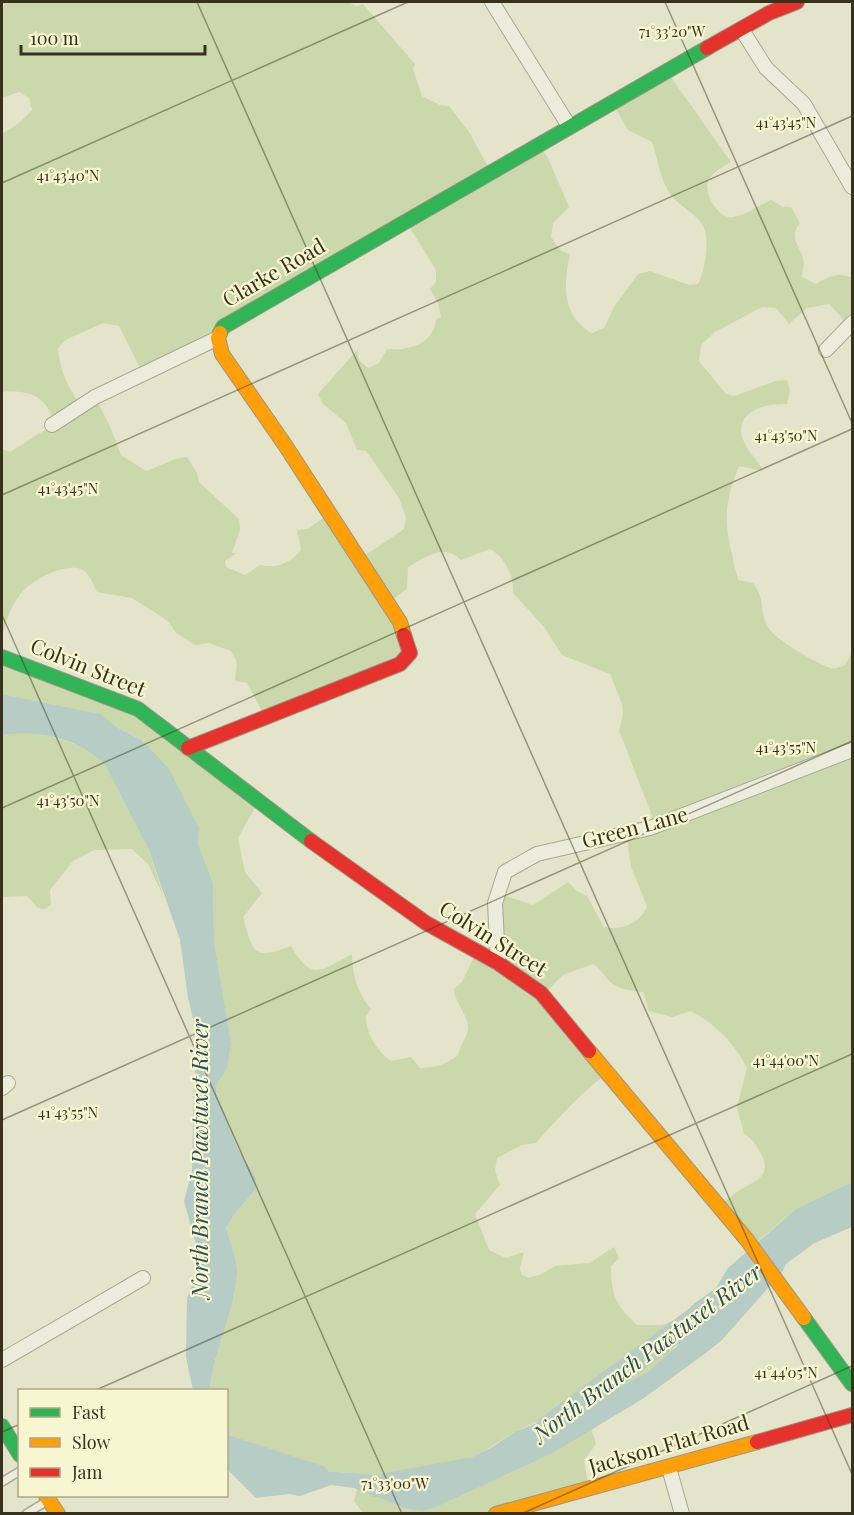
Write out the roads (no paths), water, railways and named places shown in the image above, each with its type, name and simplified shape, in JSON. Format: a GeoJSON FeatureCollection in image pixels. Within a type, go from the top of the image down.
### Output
{"type":"FeatureCollection","features":[{"type":"Feature","properties":{"kind":"street"},"geometry":{"type":"LineString","coordinates":[[492,2],[569,126]]}},
{"type":"Feature","properties":{"kind":"street","name":"Clarke Road"},"geometry":{"type":"LineString","coordinates":[[189,748],[225,731],[343,688],[400,663],[410,653],[400,622],[285,445],[222,354],[218,338],[223,327],[242,314],[293,289],[569,126],[769,13],[796,2]]}},
{"type":"Feature","properties":{"kind":"street"},"geometry":{"type":"LineString","coordinates":[[742,30],[766,68],[804,104],[852,187]]}},
{"type":"Feature","properties":{"kind":"street"},"geometry":{"type":"LineString","coordinates":[[826,350],[852,323]]}},
{"type":"Feature","properties":{"kind":"street"},"geometry":{"type":"LineString","coordinates":[[52,425],[116,386],[218,338]]}},
{"type":"Feature","properties":{"kind":"street","name":"Colvin Street"},"geometry":{"type":"LineString","coordinates":[[2,657],[26,664],[138,709],[244,792],[426,923],[498,963],[541,993],[747,1240],[852,1384]]}},
{"type":"Feature","properties":{"kind":"street","name":"Green Lane"},"geometry":{"type":"LineString","coordinates":[[498,963],[495,903],[505,872],[537,854],[650,828],[852,750]]}},
{"type":"Feature","properties":{"kind":"street"},"geometry":{"type":"LineString","coordinates":[[2,1360],[143,1278]]}},
{"type":"Feature","properties":{"kind":"street","name":"Jackson Flat Road"},"geometry":{"type":"LineString","coordinates":[[496,1514],[669,1468],[852,1415]]}},
{"type":"Feature","properties":{"kind":"street"},"geometry":{"type":"LineString","coordinates":[[2,1426],[18,1452]]}},
{"type":"Feature","properties":{"kind":"street"},"geometry":{"type":"LineString","coordinates":[[669,1468],[682,1514]]}},
{"type":"Feature","properties":{"kind":"street"},"geometry":{"type":"LineString","coordinates":[[47,1498],[58,1514]]}},
{"type":"Feature","properties":{"kind":"lane"},"geometry":{"type":"LineString","coordinates":[[2,1482],[18,1472]]}},
{"type":"Feature","properties":{"kind":"lane"},"geometry":{"type":"LineString","coordinates":[[26,1514],[47,1498]]}},
{"type":"Feature","properties":{"kind":"water"},"geometry":{"type":"Polygon","coordinates":[[[2,694],[101,714],[118,728],[142,740],[169,769],[199,828],[198,844],[213,883],[214,941],[231,1043],[227,1069],[217,1084],[216,1095],[237,1147],[256,1178],[255,1190],[226,1228],[235,1257],[237,1273],[232,1303],[215,1361],[210,1389],[193,1389],[186,1357],[187,1299],[197,1271],[198,1252],[184,1201],[192,1171],[194,1076],[200,1053],[188,998],[180,940],[148,848],[104,763],[81,747],[56,737],[30,734],[2,735],[2,694]]]}},
{"type":"Feature","properties":{"kind":"water"},"geometry":{"type":"Polygon","coordinates":[[[852,1182],[852,1213],[794,1241],[783,1271],[722,1340],[707,1352],[644,1398],[551,1454],[438,1506],[424,1511],[407,1509],[354,1488],[331,1485],[300,1496],[289,1494],[256,1498],[228,1470],[228,1438],[282,1468],[393,1476],[408,1481],[432,1478],[494,1446],[515,1432],[605,1395],[647,1373],[677,1346],[685,1332],[691,1306],[716,1288],[728,1268],[796,1209],[852,1182]]]}},
{"type":"Feature","properties":{"kind":"waterway","name":"North Branch Pawtuxet River"},"geometry":{"type":"LineString","coordinates":[[769,1263],[808,1234],[852,1215]]}},
{"type":"Feature","properties":{"kind":"waterway","name":"North Branch Pawtuxet River"},"geometry":{"type":"LineString","coordinates":[[547,1427],[711,1306]]}},
{"type":"Feature","properties":{"kind":"waterway","name":"North Branch Pawtuxet River"},"geometry":{"type":"LineString","coordinates":[[228,1447],[318,1476]]}},
{"type":"Feature","properties":{"kind":"waterway","name":"North Branch Pawtuxet River"},"geometry":{"type":"LineString","coordinates":[[376,1486],[467,1469]]}}]}
